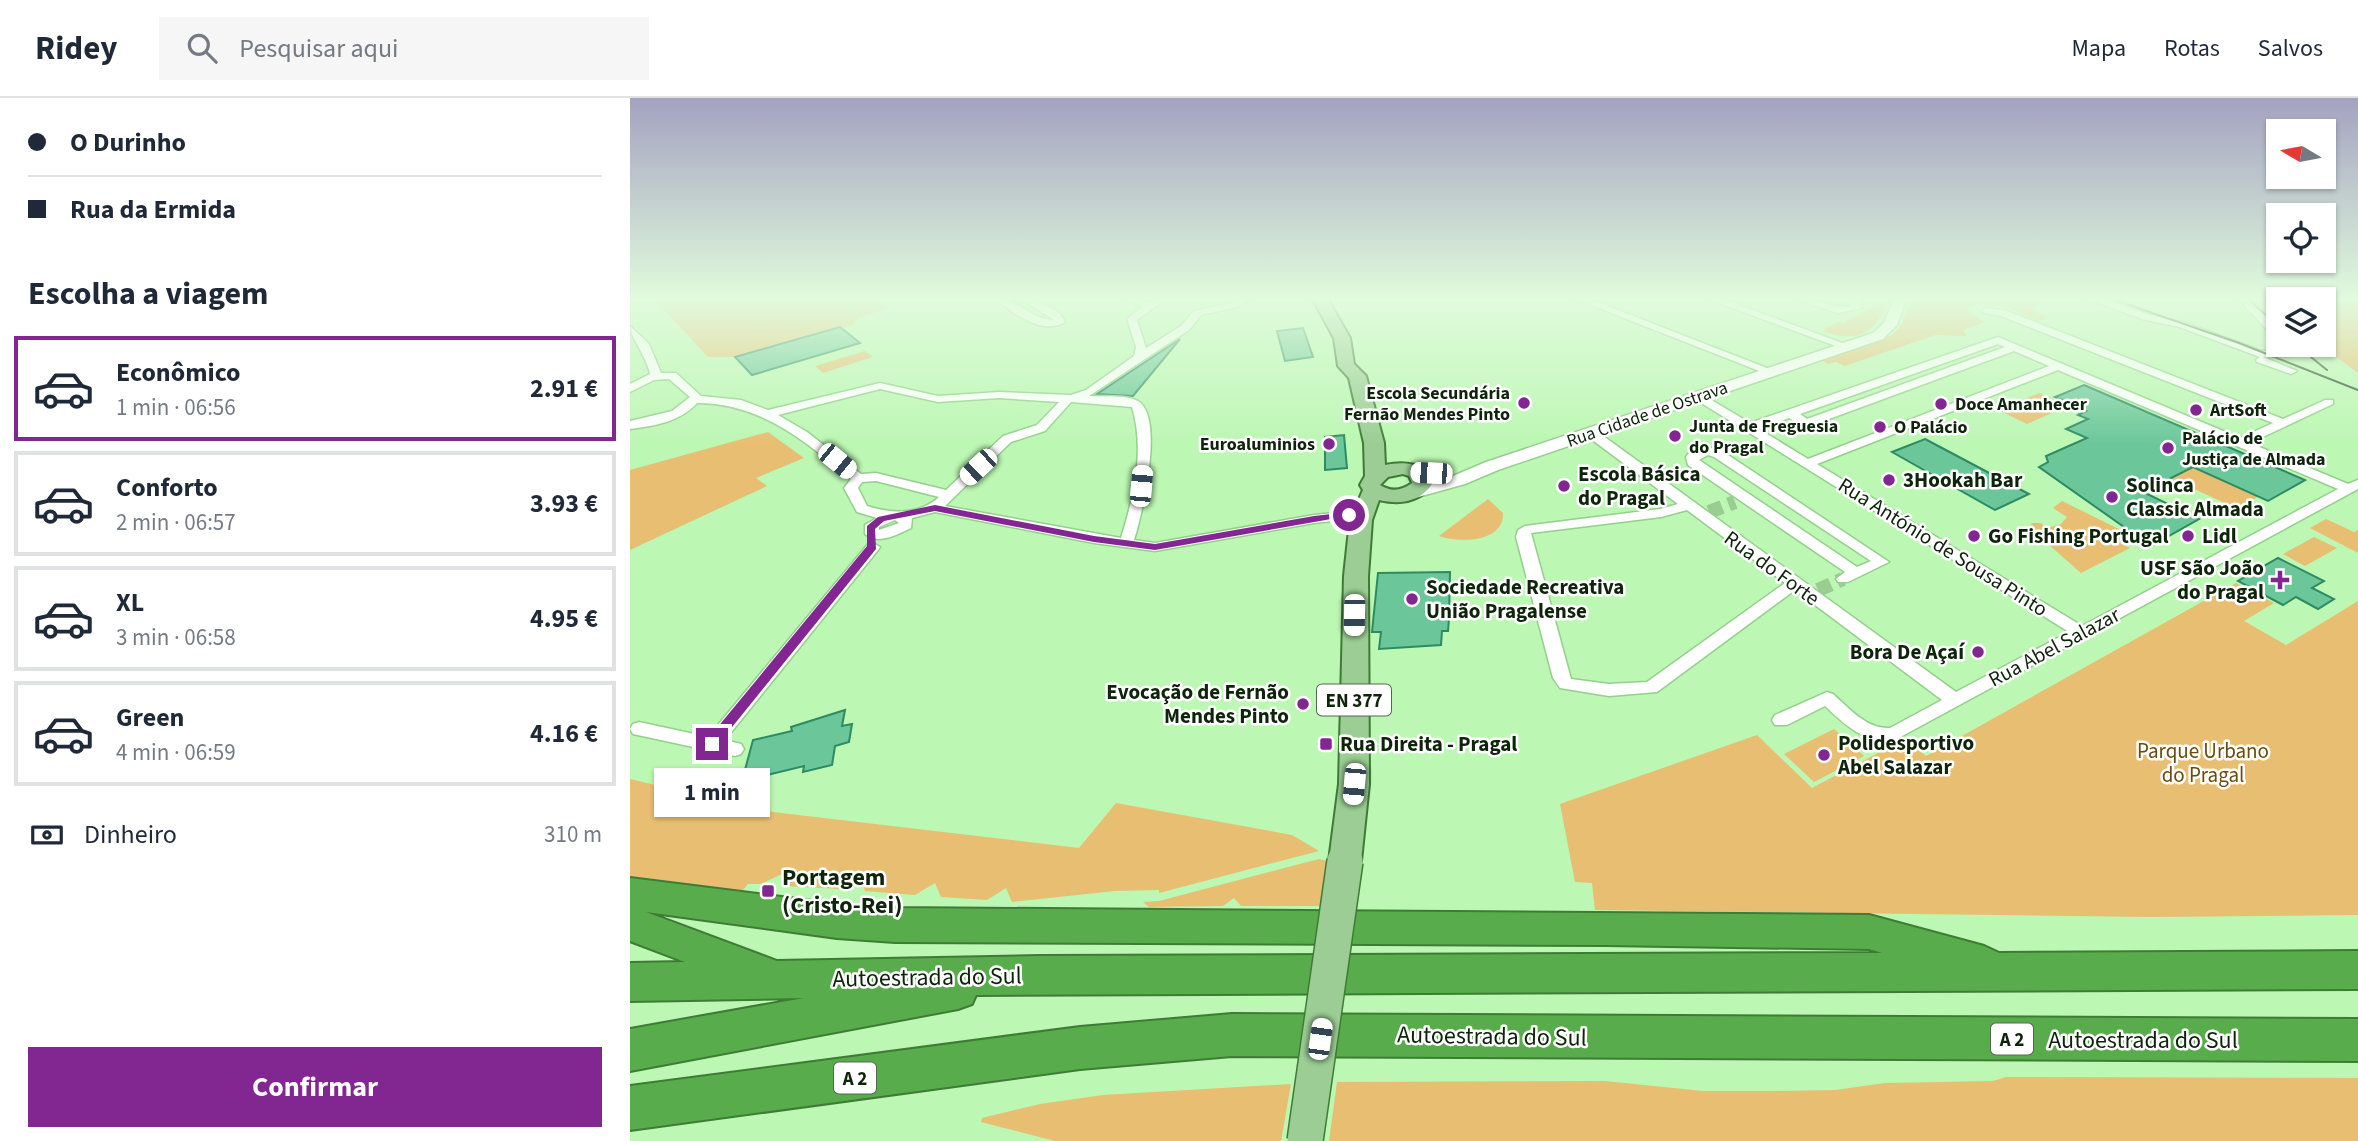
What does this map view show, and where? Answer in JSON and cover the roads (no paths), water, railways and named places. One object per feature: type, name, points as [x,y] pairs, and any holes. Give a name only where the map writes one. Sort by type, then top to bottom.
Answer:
[{"type":"highway","points":[[630,894],[837,921],[895,925],[1870,932],[2017,973]]},
{"type":"highway","points":[[630,924],[778,979]]},
{"type":"highway","name":"Autoestrada do Sul","points":[[630,982],[1040,975],[2358,970]]},
{"type":"highway","points":[[630,1050],[1040,975]]},
{"type":"highway","name":"Autoestrada do Sul","points":[[630,1108],[1080,1048],[1232,1035],[2358,1040]]},
{"type":"main road","name":"EN 377","points":[[1305,1141],[1354,784],[1354,636],[1359,544],[1363,514],[1374,483],[1374,443],[1357,376],[1346,366],[1343,347]]},
{"type":"main road","points":[[1374,443],[1412,471],[1422,484],[1405,495],[1379,494],[1374,483],[1388,469],[1412,471]]},
{"type":"main road","name":"EN 377","points":[[1359,544],[1380,511],[1405,495]]},
{"type":"street","points":[[647,347],[653,357],[656,375]]},
{"type":"street","points":[[1139,357],[1141,347]]},
{"type":"street","points":[[935,508],[1007,439],[1048,423],[1067,400],[1090,392],[1156,347]]},
{"type":"street","points":[[1705,347],[1771,372]]},
{"type":"street","name":"Rua Cidade de Ostrava","points":[[1405,495],[1459,480],[1492,466],[1848,347]]},
{"type":"street","points":[[1749,428],[1979,347]]},
{"type":"street","points":[[1791,414],[1806,423],[2015,347],[2240,443],[2353,487]]},
{"type":"street","points":[[2088,347],[2283,424]]},
{"type":"street","points":[[2224,347],[2291,371]]},
{"type":"street","points":[[2240,347],[2260,354],[2266,353]]},
{"type":"street","points":[[1808,463],[2058,366]]},
{"type":"street","points":[[630,389],[656,375],[677,377],[694,392],[694,400]]},
{"type":"street","points":[[766,414],[880,386],[938,399],[999,395],[1132,402],[1139,409],[1143,433],[1142,477],[1135,516],[1126,544]]},
{"type":"street","name":"Rua António de Sousa Pinto","points":[[1699,397],[2080,632]]},
{"type":"street","points":[[630,425],[670,416],[694,400],[731,400],[766,414],[815,443],[858,478],[876,477],[949,495]]},
{"type":"street","points":[[2240,443],[2329,402]]},
{"type":"street","name":"Rua do Forte","points":[[1591,433],[1688,505],[1705,514],[1794,584],[1814,593],[1955,700]]},
{"type":"street","points":[[1707,451],[1718,454],[1882,562],[1849,576],[1740,500],[1693,462],[1692,457],[1707,451]]},
{"type":"street","name":"Rua Cidade de Ostrava","points":[[1412,471],[1446,473],[1492,466]]},
{"type":"street","points":[[712,744],[872,540],[906,525],[907,520],[862,509],[851,488],[858,478]]},
{"type":"street","name":"Rua Abel Salazar","points":[[1781,720],[1827,698],[1867,731],[1883,735],[1898,732],[2353,487]]},
{"type":"street","points":[[1688,505],[1661,513],[1525,530],[1523,537],[1562,678],[1566,684],[1576,688],[1609,690],[1651,688],[1794,584]]},
{"type":"street","points":[[872,540],[872,524],[935,508],[1126,544],[1155,547],[1314,519],[1363,514]]},
{"type":"street","points":[[639,729],[735,749]]},
{"type":"tunnel","points":[[1709,512],[1735,502]]},
{"type":"tunnel","points":[[1818,590],[1843,579]]},
{"type":"tram line","points":[[2248,347],[2358,390]]},
{"type":"tram line","points":[[2311,357],[2327,370]]},
{"type":"place","name":"Escola Secundária Fernão Mendes Pinto","points":[[1524,403]]},
{"type":"place","name":"Doce Amanhecer","points":[[1941,404]]},
{"type":"place","name":"ArtSoft","points":[[2196,410]]},
{"type":"place","name":"O Palácio","points":[[1880,427]]},
{"type":"place","name":"Junta de Freguesia do Pragal","points":[[1675,436]]},
{"type":"place","name":"Euroaluminios","points":[[1329,444]]},
{"type":"place","name":"Palácio de Justiça de Almada","points":[[2168,448]]},
{"type":"place","name":"3Hookah Bar","points":[[1889,480]]},
{"type":"place","name":"Escola Básica do Pragal","points":[[1564,486]]},
{"type":"place","name":"Solinca Classic Almada","points":[[2112,497]]},
{"type":"place","name":"Go Fishing Portugal","points":[[1974,536]]},
{"type":"place","name":"Lidl","points":[[2188,536]]},
{"type":"place","name":"USF São João do Pragal","points":[[2280,580]]},
{"type":"place","name":"Sociedade Recreativa União Pragalense","points":[[1412,599]]},
{"type":"place","name":"Bora De Açaí","points":[[1978,652]]},
{"type":"place","name":"Evocação de Fernão Mendes Pinto","points":[[1303,704]]},
{"type":"place","name":"Rua Direita - Pragal","points":[[1326,744]]},
{"type":"place","name":"Polidesportivo Abel Salazar","points":[[1824,755]]},
{"type":"place","name":"Portagem (Cristo-Rei)","points":[[768,891]]},
{"type":"park label","name":"Parque Urbano do Pragal","points":[[2203,763]]}]
